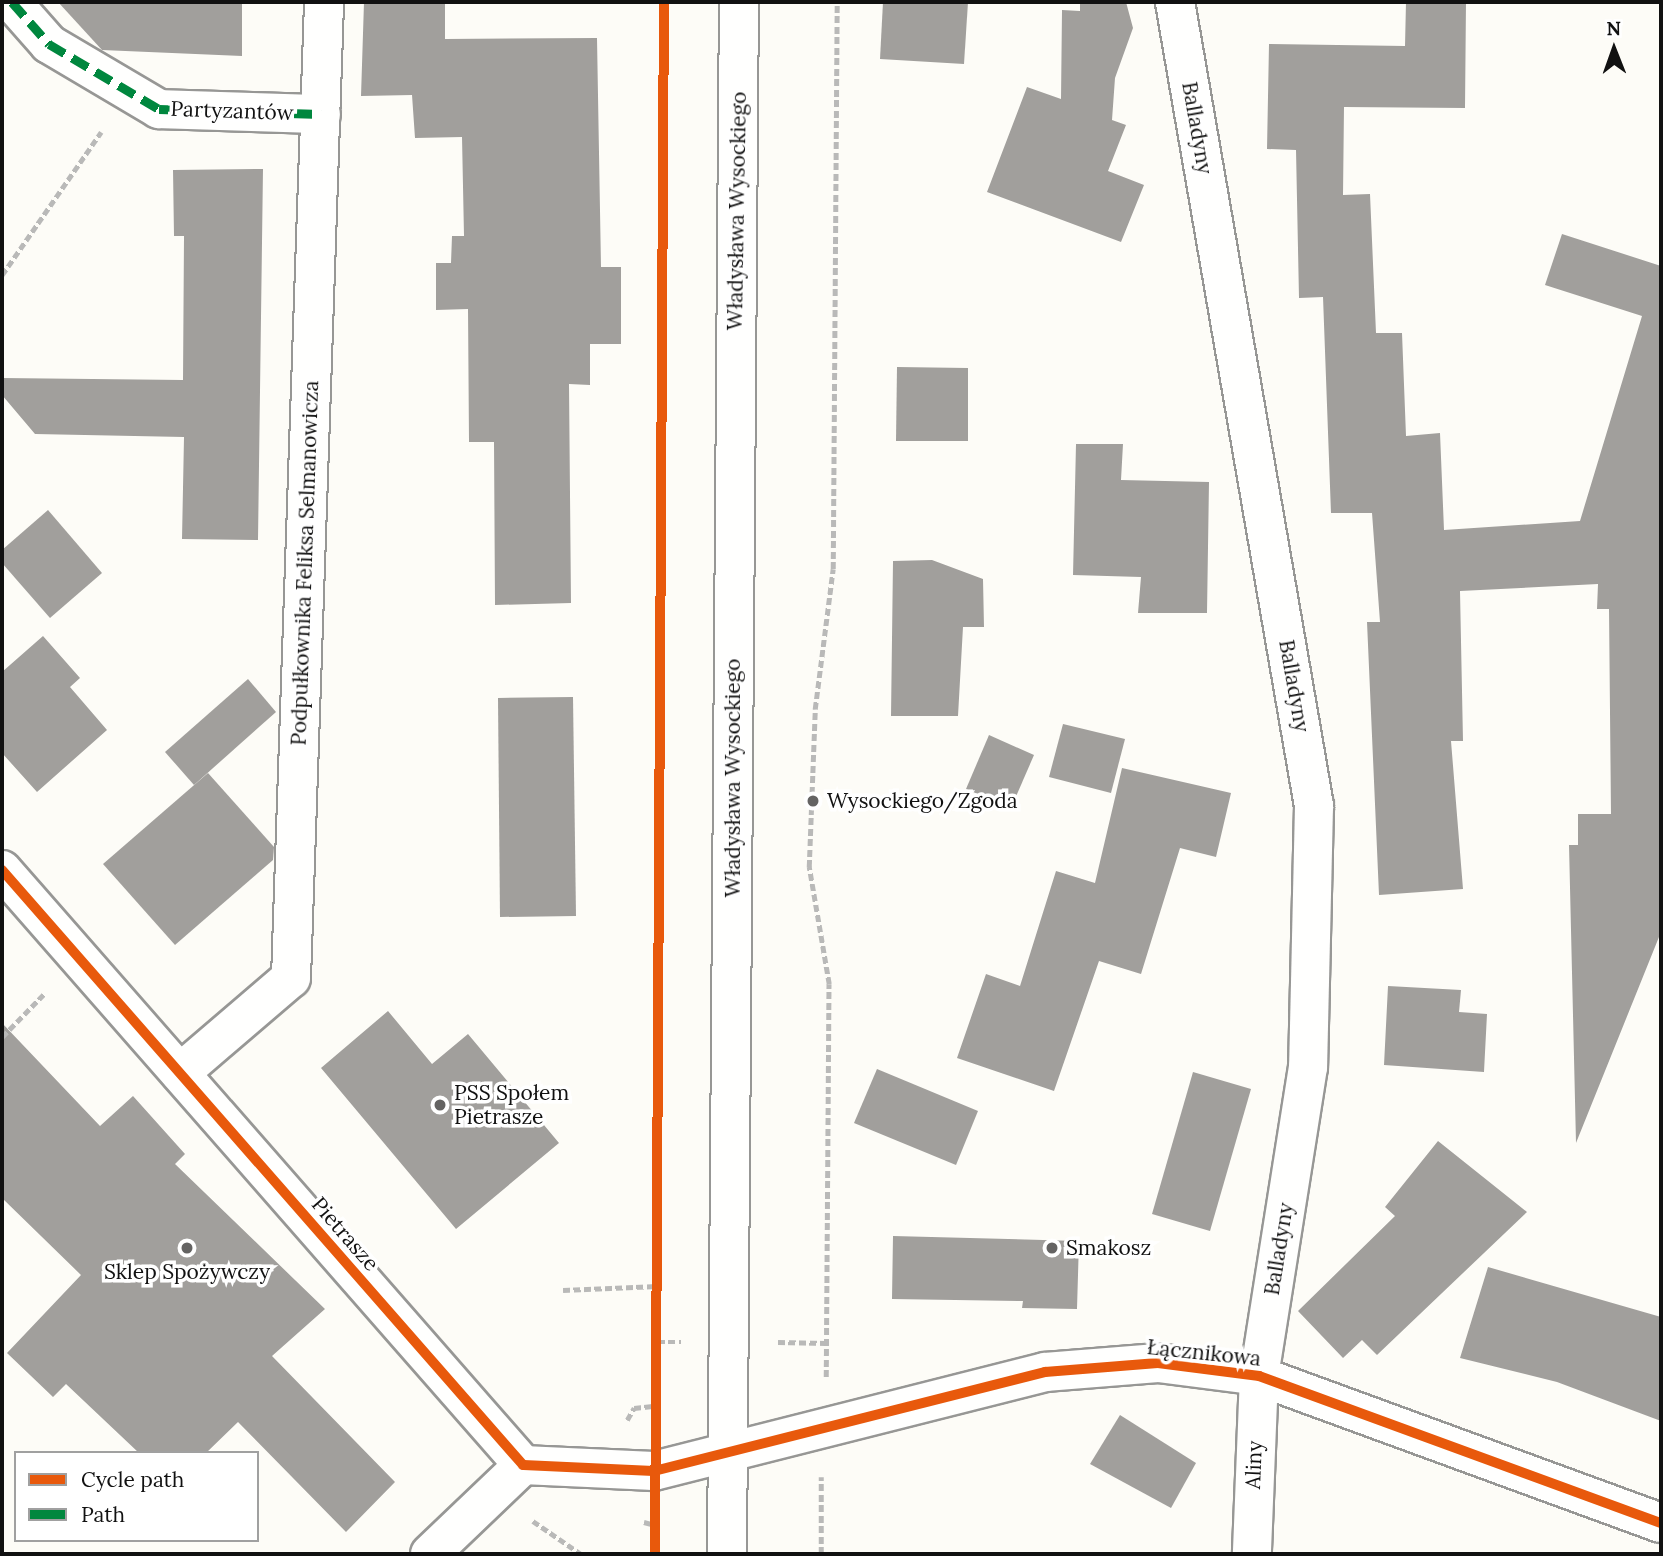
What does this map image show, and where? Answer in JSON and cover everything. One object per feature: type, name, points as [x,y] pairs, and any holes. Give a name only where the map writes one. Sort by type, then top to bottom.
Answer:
[{"type":"street","name":"Partyzantów","points":[[12,2],[50,44],[159,109],[321,114]]},
{"type":"street","name":"Podpułkownika Feliksa Selmanowicza","points":[[180,1073],[291,978],[324,2]]},
{"type":"street","name":"Władysława Wysockiego","points":[[727,1554],[739,2]]},
{"type":"street","name":"Balladyny","points":[[1175,2],[1314,806],[1308,1067],[1259,1376]]},
{"type":"street","name":"Pietrasze","points":[[2,870],[523,1465]]},
{"type":"street","name":"Łącznikowa","points":[[728,1453],[1045,1372],[1158,1363],[1259,1376],[1661,1523]]},
{"type":"street","name":"Aliny","points":[[1252,1554],[1259,1376]]},
{"type":"street","points":[[430,1554],[523,1465],[654,1471],[728,1453]]},
{"type":"path","points":[[821,1554],[821,1473],[836,1425],[826,1386],[829,984],[808,867],[815,709],[832,569],[837,2]]},
{"type":"path","points":[[2,275],[128,91]]},
{"type":"path","points":[[2,1037],[79,958]]},
{"type":"path","points":[[563,1290],[658,1286]]},
{"type":"path","points":[[520,1525],[534,1521],[582,1554]]},
{"type":"building","points":[[58,2],[242,2],[242,56],[102,50]]},
{"type":"building","points":[[364,2],[445,2],[445,39],[597,38],[601,267],[621,267],[621,344],[590,344],[590,385],[569,384],[571,603],[495,605],[494,442],[469,442],[468,309],[436,310],[436,263],[451,263],[452,236],[464,236],[462,137],[415,138],[412,95],[361,96]]},
{"type":"building","points":[[883,2],[968,2],[964,64],[880,59]]},
{"type":"building","points":[[1080,2],[1126,2],[1133,28],[1115,78],[1112,120],[1126,125],[1108,171],[1144,185],[1121,242],[987,192],[1027,87],[1061,99],[1062,10],[1080,11]]},
{"type":"building","points":[[1406,2],[1466,2],[1465,108],[1344,107],[1343,195],[1370,194],[1376,333],[1402,333],[1406,436],[1440,433],[1444,530],[1580,521],[1642,316],[1545,285],[1562,234],[1661,266],[1661,932],[1576,1143],[1569,845],[1578,845],[1578,814],[1611,814],[1609,609],[1597,609],[1598,584],[1460,591],[1463,741],[1451,741],[1463,889],[1379,895],[1367,622],[1380,622],[1372,513],[1331,513],[1323,297],[1299,298],[1296,150],[1267,149],[1269,44],[1405,46]]},
{"type":"building","points":[[263,169],[258,540],[182,539],[184,437],[35,434],[2,395],[2,378],[183,380],[184,236],[174,236],[173,170]]},
{"type":"building","points":[[897,367],[968,368],[968,441],[896,441]]},
{"type":"building","points":[[1076,444],[1123,444],[1121,480],[1209,482],[1207,613],[1138,613],[1141,577],[1073,575]]},
{"type":"building","points":[[48,510],[102,573],[50,618],[2,563],[2,550]]},
{"type":"building","points":[[932,560],[983,579],[984,627],[963,627],[958,716],[891,716],[893,561]]},
{"type":"building","points":[[43,636],[80,678],[70,687],[107,730],[37,792],[2,753],[2,672]]},
{"type":"building","points":[[248,679],[276,712],[194,785],[165,752]]},
{"type":"building","points":[[573,697],[576,916],[500,917],[498,698]]},
{"type":"building","points":[[1063,724],[1125,739],[1111,793],[1049,777]]},
{"type":"building","points":[[989,735],[1034,755],[1011,808],[966,789]]},
{"type":"building","points":[[1122,768],[1231,793],[1216,857],[1180,848],[1141,974],[1099,961],[1054,1091],[957,1058],[986,974],[1020,986],[1056,871],[1095,883]]},
{"type":"building","points":[[208,773],[274,847],[273,860],[175,945],[103,864]]},
{"type":"building","points":[[1388,986],[1461,990],[1459,1012],[1487,1014],[1484,1072],[1384,1065]]},
{"type":"building","name":"PSS Społem Pietrasze","points":[[388,1011],[432,1064],[468,1034],[559,1143],[456,1229],[321,1068]]},
{"type":"building","points":[[2,1023],[100,1126],[133,1096],[185,1154],[175,1164],[325,1309],[272,1356],[395,1482],[346,1532],[238,1422],[208,1451],[137,1451],[66,1384],[53,1397],[7,1353],[81,1275],[2,1198]]},
{"type":"building","points":[[877,1069],[978,1111],[956,1165],[854,1123]]},
{"type":"building","points":[[1193,1072],[1251,1089],[1210,1231],[1152,1214]]},
{"type":"building","points":[[1438,1141],[1527,1212],[1377,1355],[1362,1340],[1343,1358],[1298,1311],[1395,1216],[1385,1207]]},
{"type":"building","points":[[893,1236],[1079,1241],[1077,1309],[1022,1308],[1023,1301],[892,1299]]},
{"type":"building","points":[[1488,1267],[1661,1317],[1661,1421],[1557,1382],[1460,1358]]},
{"type":"building","points":[[1120,1415],[1196,1463],[1171,1508],[1090,1464]]},
{"type":"marked path","points":[[12,2],[49,44],[159,109],[321,114]]},
{"type":"cycle path","points":[[655,1554],[664,2]]},
{"type":"cycle path","points":[[2,870],[523,1465],[654,1471],[1045,1372],[1158,1363],[1259,1376],[1661,1523]]},
{"type":"place","name":"Wysockiego/Zgoda","points":[[813,801]]},
{"type":"place","name":"PSS Społem Pietrasze","points":[[440,1105]]},
{"type":"place","name":"Sklep Spożywczy","points":[[187,1248]]},
{"type":"place","name":"Smakosz","points":[[1052,1248]]}]
